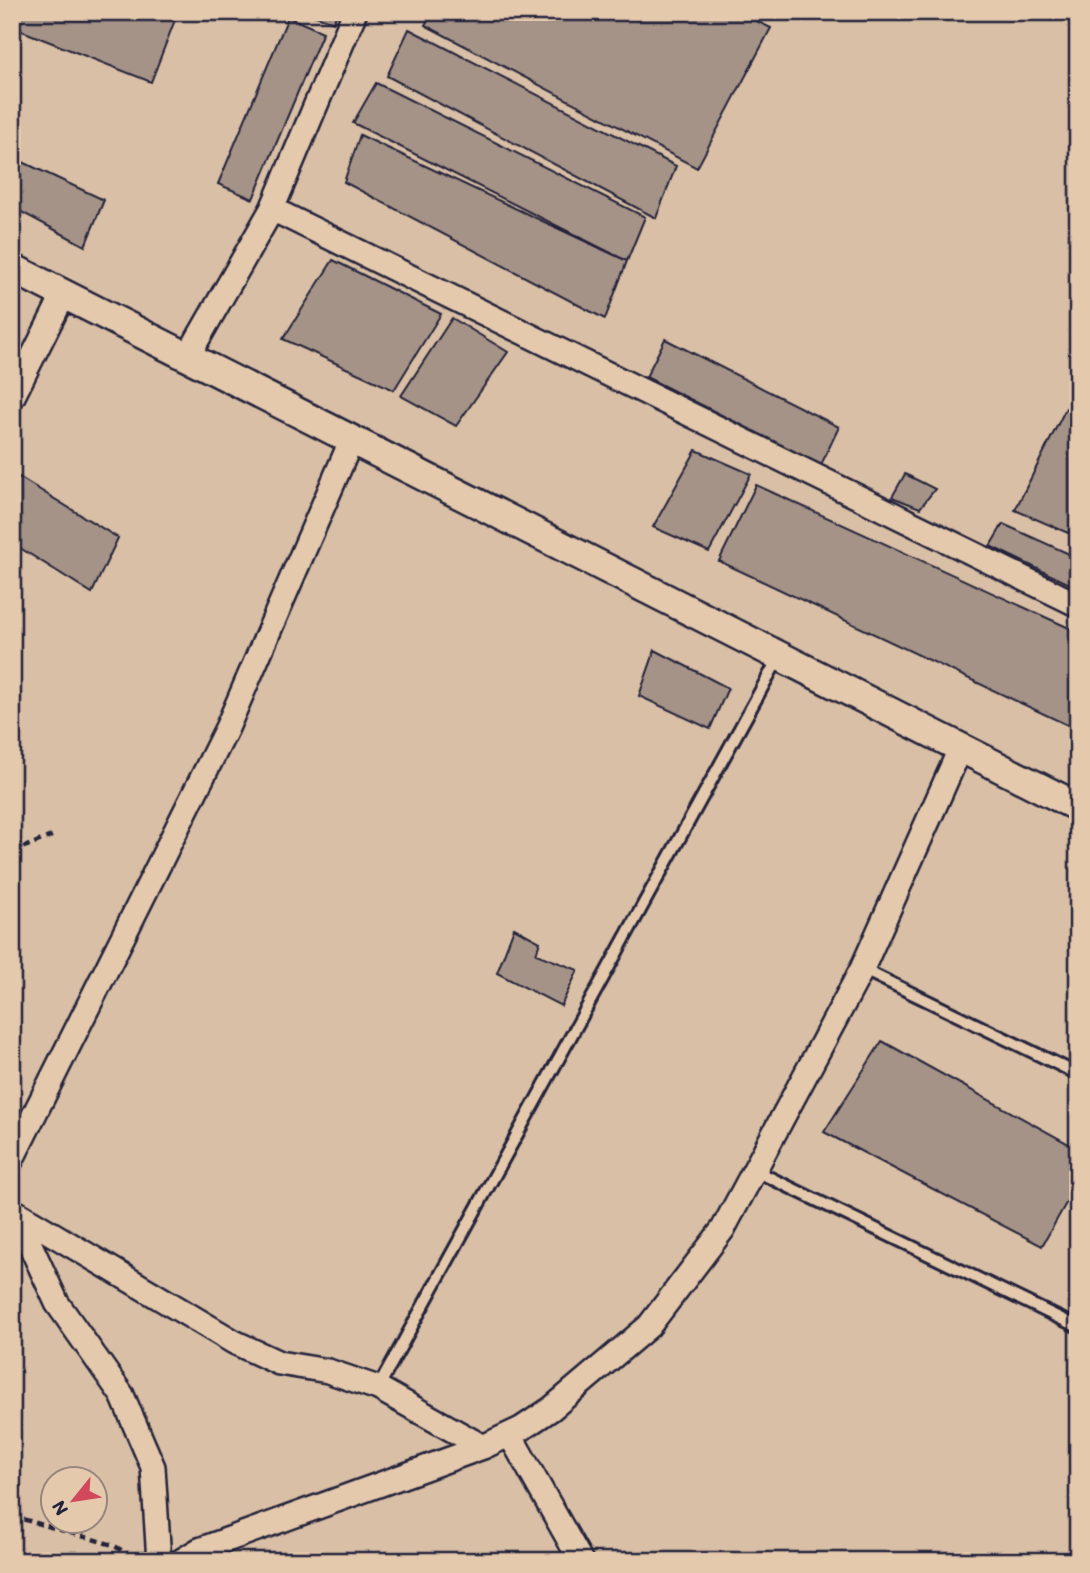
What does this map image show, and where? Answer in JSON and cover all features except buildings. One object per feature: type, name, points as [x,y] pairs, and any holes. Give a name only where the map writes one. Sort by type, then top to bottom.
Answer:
[{"type":"street","points":[[188,356],[272,209],[355,12]]},
{"type":"street","points":[[272,209],[1078,605]]},
{"type":"street","points":[[12,268],[961,747],[1074,798]]},
{"type":"street","points":[[12,398],[64,294]]},
{"type":"street","points":[[12,1159],[227,728],[352,439]]},
{"type":"street","points":[[582,1561],[510,1435],[551,1409],[649,1326],[723,1229],[862,969],[961,747]]},
{"type":"street","points":[[12,1209],[234,1342],[279,1363],[328,1371],[378,1388],[484,1447]]},
{"type":"street","points":[[12,1221],[28,1240],[57,1303],[122,1395],[153,1467],[159,1561]]},
{"type":"street","points":[[181,1561],[200,1550],[484,1447],[521,1429]]},
{"type":"lane","points":[[378,1388],[780,655]]},
{"type":"lane","points":[[862,969],[1078,1073]]},
{"type":"lane","points":[[756,1171],[1078,1327]]},
{"type":"path","points":[[12,852],[54,835]]},
{"type":"path","points":[[12,1516],[113,1545],[138,1561]]}]
